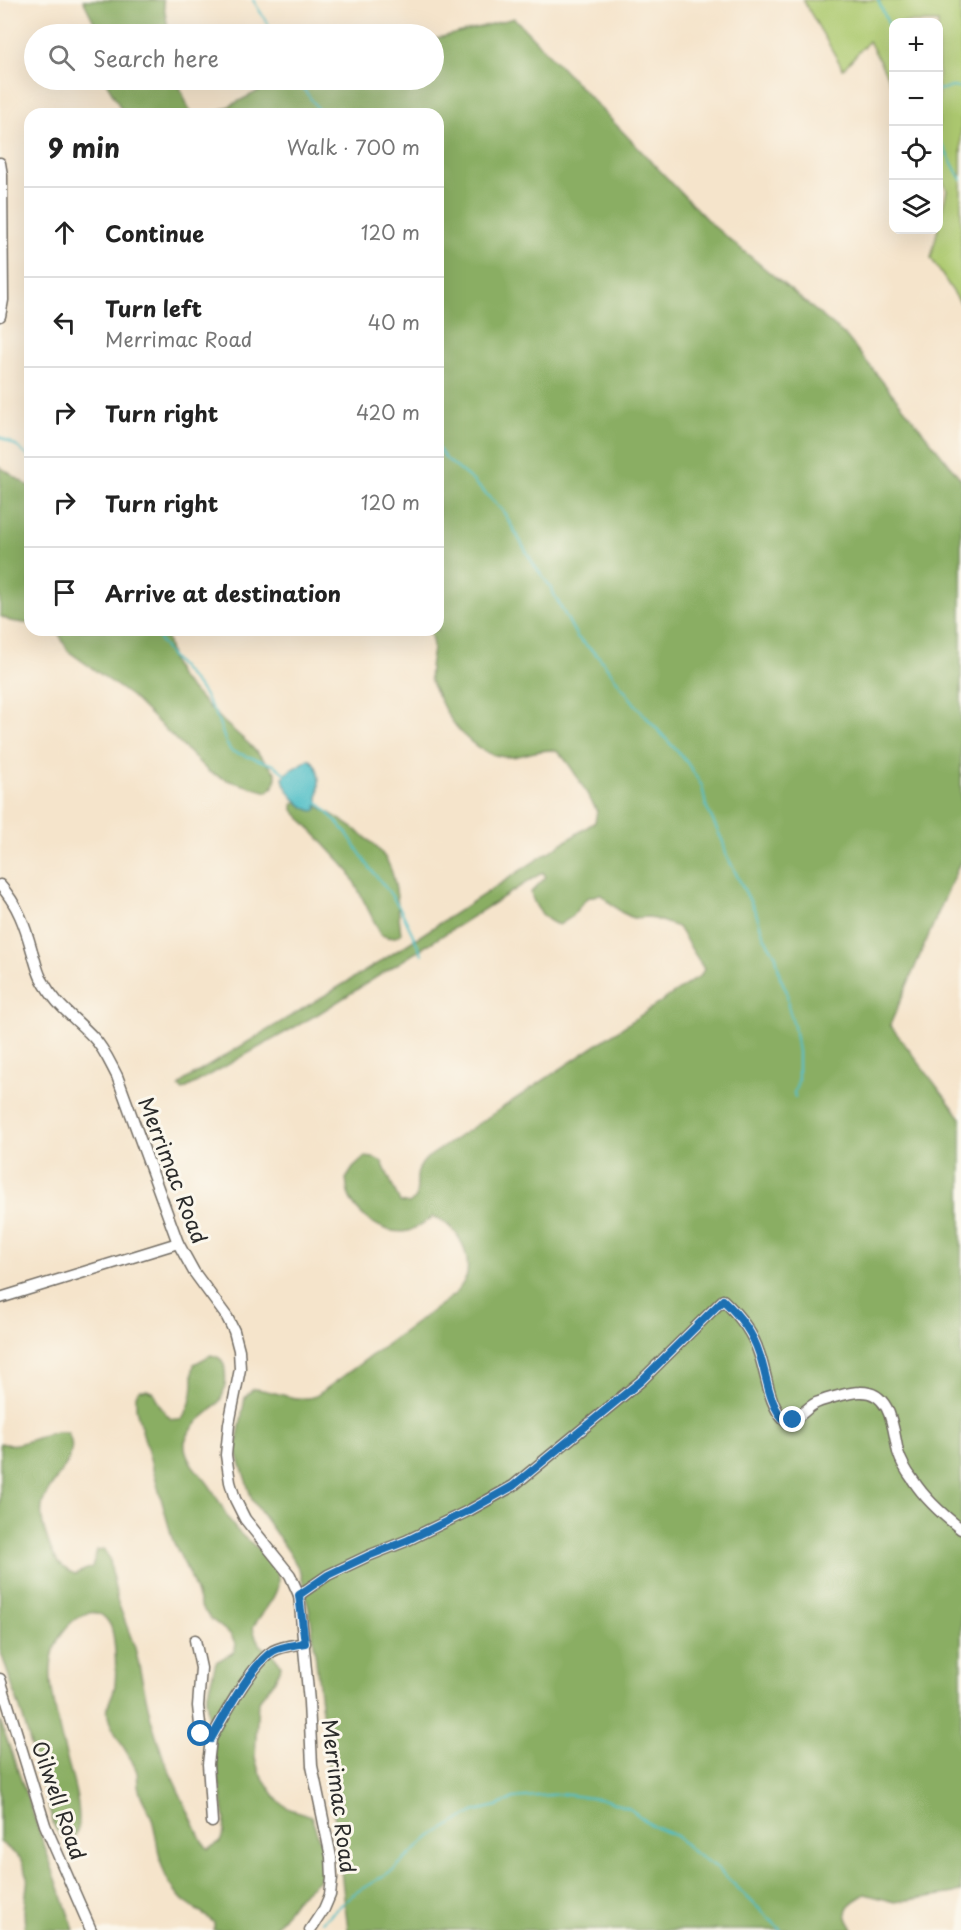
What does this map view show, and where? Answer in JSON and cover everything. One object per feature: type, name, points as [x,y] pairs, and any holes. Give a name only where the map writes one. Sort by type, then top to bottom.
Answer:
[{"type":"street","points":[[0,164],[3,300],[0,316]]},
{"type":"street","name":"Merrimac Road","points":[[0,885],[12,897],[24,921],[39,975],[52,996],[104,1051],[117,1076],[178,1243],[194,1272],[227,1317],[234,1331],[239,1350],[240,1370],[229,1424],[226,1455],[230,1482],[245,1519],[290,1575],[299,1595],[305,1643],[312,1766],[331,1857],[332,1878],[330,1895],[310,1930]]},
{"type":"street","points":[[0,1298],[178,1243]]},
{"type":"street","points":[[299,1595],[328,1575],[406,1541],[513,1486],[641,1381],[723,1300],[747,1326],[759,1350],[775,1410],[785,1421],[799,1417],[815,1404],[855,1392],[864,1391],[874,1395],[888,1410],[894,1423],[898,1454],[915,1484],[929,1501],[961,1529]]},
{"type":"street","points":[[195,1640],[201,1668],[198,1706],[201,1734],[211,1739]]},
{"type":"street","points":[[212,1821],[208,1764],[211,1739],[237,1695],[264,1658],[275,1650],[305,1643]]},
{"type":"street","name":"Oilwell Road","points":[[0,1679],[45,1825],[91,1930]]},
{"type":"green space","points":[[83,0],[163,0],[167,24],[95,24]]},
{"type":"green space","points":[[803,0],[961,0],[961,304],[931,258],[937,234],[943,234],[943,207],[947,190],[943,182],[943,18],[889,18],[889,79],[869,41],[843,69]]},
{"type":"green space","points":[[514,18],[711,224],[846,336],[961,479],[961,860],[890,1025],[961,1118],[961,1892],[895,1902],[865,1894],[847,1909],[849,1923],[854,1930],[348,1930],[311,1619],[301,1573],[252,1500],[236,1449],[245,1397],[253,1389],[300,1398],[316,1396],[455,1294],[464,1282],[466,1256],[464,1247],[455,1232],[441,1220],[433,1217],[411,1230],[399,1232],[372,1222],[357,1209],[348,1193],[346,1179],[353,1168],[365,1157],[382,1162],[400,1202],[409,1204],[416,1198],[419,1168],[427,1158],[701,975],[704,969],[678,927],[649,917],[633,918],[621,912],[600,894],[587,898],[570,918],[559,925],[549,920],[537,908],[531,892],[546,877],[543,872],[318,1014],[183,1090],[179,1087],[185,1080],[380,962],[595,822],[597,811],[561,755],[556,751],[546,750],[511,757],[498,756],[476,746],[466,738],[450,718],[430,679],[433,648],[431,636],[444,636],[444,108],[226,108],[261,90],[444,90],[444,36]]},
{"type":"green space","points":[[111,90],[181,90],[189,108],[121,108]]},
{"type":"green space","points":[[0,467],[24,483],[24,623],[10,621],[0,616]]},
{"type":"green space","points":[[60,636],[166,636],[172,661],[180,678],[276,773],[272,788],[268,792],[209,772],[131,696],[68,651]]},
{"type":"green space","points":[[307,800],[353,828],[383,855],[394,881],[401,934],[396,937],[381,935],[348,870],[293,810],[293,803]]},
{"type":"green space","points":[[211,1355],[220,1358],[224,1364],[223,1395],[218,1404],[197,1422],[185,1440],[188,1457],[209,1485],[235,1528],[269,1558],[277,1573],[278,1583],[275,1594],[253,1627],[258,1642],[278,1660],[281,1666],[275,1680],[258,1701],[255,1757],[259,1772],[278,1801],[290,1809],[311,1816],[323,1851],[324,1870],[318,1881],[295,1900],[272,1930],[214,1930],[214,1923],[183,1900],[168,1880],[161,1863],[152,1819],[138,1788],[137,1772],[108,1716],[108,1706],[115,1684],[115,1655],[111,1628],[104,1616],[98,1613],[85,1614],[72,1622],[58,1639],[51,1668],[55,1710],[78,1804],[78,1827],[75,1836],[61,1837],[54,1826],[23,1718],[0,1650],[0,1443],[17,1444],[50,1433],[67,1432],[71,1442],[68,1461],[50,1489],[42,1507],[43,1526],[51,1549],[62,1566],[75,1574],[92,1567],[97,1550],[104,1549],[110,1561],[117,1600],[135,1648],[151,1719],[164,1760],[202,1841],[208,1849],[220,1842],[225,1819],[206,1700],[216,1662],[234,1652],[236,1645],[231,1635],[211,1619],[201,1607],[192,1580],[173,1541],[136,1409],[136,1395],[139,1390],[147,1390],[154,1393],[161,1407],[171,1419],[181,1420],[191,1398],[194,1364]]},
{"type":"green space","points":[[0,1722],[74,1930],[25,1930],[24,1910],[28,1877],[20,1858],[0,1842]]},
{"type":"water","points":[[309,759],[317,768],[318,775],[317,809],[314,811],[294,799],[283,778],[289,771]]},
{"type":"waterway","points":[[253,0],[268,24]]},
{"type":"waterway","points":[[878,0],[889,25]]},
{"type":"waterway","points":[[943,89],[961,88]]},
{"type":"waterway","points":[[304,90],[318,108]]},
{"type":"waterway","points":[[943,146],[961,180]]},
{"type":"waterway","points":[[0,437],[24,453]]},
{"type":"waterway","points":[[444,457],[503,511],[534,565],[549,585],[577,637],[599,657],[638,708],[686,761],[702,786],[706,806],[723,842],[726,854],[756,913],[764,937],[776,956],[780,977],[787,992],[798,1052],[798,1081],[795,1097]]},
{"type":"waterway","points":[[157,636],[169,654],[202,691],[217,717],[231,751],[274,765],[288,776]]},
{"type":"waterway","points":[[317,801],[346,832],[389,892],[401,910],[422,954]]},
{"type":"waterway","points":[[322,1922],[355,1893],[393,1870],[431,1836],[476,1811],[497,1806],[514,1798],[561,1794],[606,1800],[630,1809],[654,1827],[676,1836],[694,1853],[716,1867],[781,1930]]},
{"type":"route","points":[[201,1734],[211,1739],[237,1695],[264,1658],[275,1650],[305,1643],[299,1595],[328,1575],[406,1541],[513,1486],[641,1381],[723,1300],[747,1326],[759,1350],[775,1410],[785,1421],[793,1420]]}]
